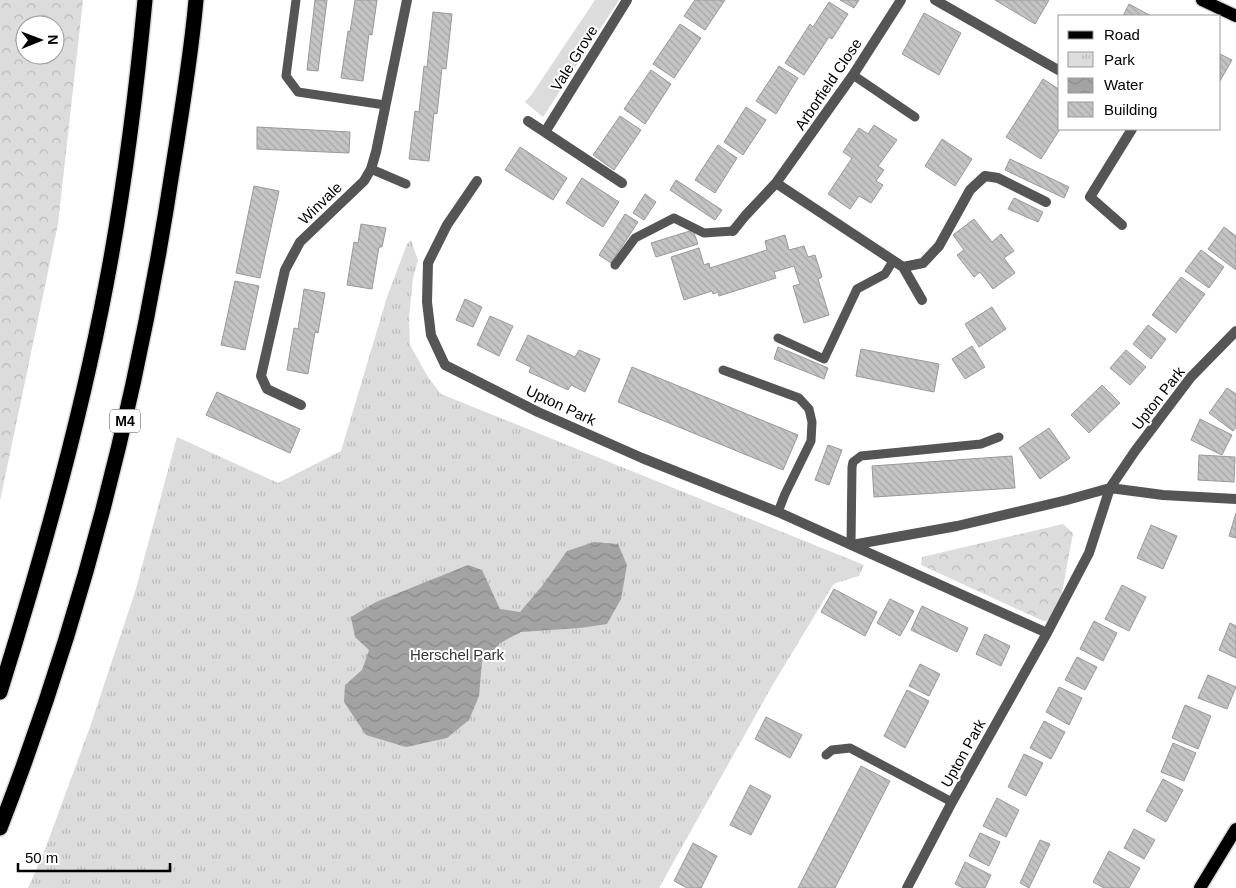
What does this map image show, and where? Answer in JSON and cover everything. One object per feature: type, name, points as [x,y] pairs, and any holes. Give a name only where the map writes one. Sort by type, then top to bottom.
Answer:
[{"type":"highway","points":[[0,692],[28,601],[61,482],[88,372],[106,284],[125,163],[138,70],[145,0]]},
{"type":"highway","name":"M4","points":[[0,828],[46,702],[100,520],[124,426],[146,324],[166,210],[192,42],[196,0]]},
{"type":"main road","points":[[1202,0],[1236,16]]},
{"type":"main road","points":[[1200,888],[1236,829]]},
{"type":"street","name":"Winvale","points":[[301,405],[267,389],[262,376],[285,270],[300,242],[364,181],[371,169],[407,0]]},
{"type":"street","name":"Vale Grove","points":[[545,132],[627,0]]},
{"type":"street","name":"Arborfield Close","points":[[733,231],[776,184],[853,75],[902,0]]},
{"type":"street","points":[[935,0],[1058,70]]},
{"type":"street","points":[[528,121],[622,183]]},
{"type":"street","points":[[1122,225],[1090,197],[1131,130]]},
{"type":"street","points":[[903,267],[923,264],[939,246],[970,190],[985,176],[998,178],[1046,202]]},
{"type":"street","name":"Upton Park","points":[[477,181],[447,225],[428,264],[427,302],[431,335],[446,365],[546,416],[642,458],[778,512],[1047,633]]},
{"type":"street","points":[[776,184],[903,267],[922,300]]},
{"type":"street","name":"Upton Park","points":[[907,888],[952,802],[1047,633],[1089,553],[1110,488],[1135,451],[1192,377],[1236,331]]},
{"type":"street","points":[[851,545],[957,526],[1110,488],[1163,495],[1236,498]]},
{"type":"lane","points":[[296,0],[286,76],[298,92],[385,105]]},
{"type":"lane","points":[[853,75],[915,118]]},
{"type":"lane","points":[[371,169],[406,184]]},
{"type":"lane","points":[[615,265],[635,238],[674,218],[704,233],[733,231]]},
{"type":"lane","points":[[778,338],[824,359],[857,289],[885,274],[893,261]]},
{"type":"lane","points":[[723,370],[799,398],[809,409],[812,422],[811,441],[778,512]]},
{"type":"lane","points":[[851,545],[852,467],[853,462],[861,456],[981,444],[999,437]]},
{"type":"lane","points":[[826,755],[832,750],[850,748],[952,802]]},
{"type":"green space","points":[[0,0],[83,0],[58,224],[0,501]]},
{"type":"green space","points":[[595,0],[619,0],[543,117],[525,102]]},
{"type":"green space","name":"Herschel Park","points":[[411,240],[418,260],[413,278],[409,318],[410,345],[428,377],[441,394],[864,565],[859,576],[833,585],[772,686],[659,888],[28,888],[44,852],[90,727],[135,592],[177,437],[278,483],[341,451],[387,297],[407,244]]},
{"type":"green space","points":[[1063,524],[1073,533],[1057,620],[1043,621],[921,565],[922,557]]},
{"type":"water","points":[[594,542],[618,544],[627,565],[621,599],[607,624],[521,632],[500,643],[482,662],[479,696],[469,720],[447,738],[406,747],[366,735],[344,702],[345,685],[362,670],[369,650],[355,637],[351,617],[376,602],[468,565],[482,570],[500,609],[520,612],[542,586],[567,551]]},
{"type":"building","points":[[315,0],[327,0],[318,71],[307,70]]},
{"type":"building","points":[[355,0],[377,0],[372,35],[369,34],[363,81],[341,78]]},
{"type":"building","points":[[695,0],[725,0],[705,30],[684,16]]},
{"type":"building","points":[[840,0],[859,0],[854,8]]},
{"type":"building","points":[[995,0],[1049,0],[1035,24]]},
{"type":"building","points":[[829,2],[848,14],[832,39],[829,37],[804,75],[785,63],[810,24],[813,27]]},
{"type":"building","points":[[1129,4],[1149,15],[1124,15]]},
{"type":"building","points":[[433,12],[452,14],[446,69],[442,68],[437,114],[434,113],[429,161],[409,159],[415,111],[419,112],[424,66],[427,67]]},
{"type":"building","points":[[924,13],[961,33],[939,75],[902,54]]},
{"type":"building","points":[[680,24],[701,38],[674,78],[653,64]]},
{"type":"building","points":[[1221,54],[1232,60],[1221,79]]},
{"type":"building","points":[[779,66],[798,78],[776,114],[756,101]]},
{"type":"building","points":[[651,70],[671,84],[645,124],[624,109]]},
{"type":"building","points":[[1043,79],[1058,89],[1059,130],[1041,159],[1006,137]]},
{"type":"building","points":[[746,107],[766,120],[743,155],[724,142]]},
{"type":"building","points":[[620,116],[641,130],[614,170],[593,155]]},
{"type":"building","points":[[874,125],[897,140],[878,166],[884,170],[876,181],[883,185],[871,203],[859,196],[850,209],[828,194],[852,158],[843,152],[859,128],[868,134]]},
{"type":"building","points":[[257,127],[350,132],[349,153],[257,149]]},
{"type":"building","points":[[942,139],[972,159],[955,186],[925,166]]},
{"type":"building","points":[[718,145],[737,158],[715,193],[695,180]]},
{"type":"building","points":[[520,147],[567,178],[553,200],[505,170]]},
{"type":"building","points":[[1010,159],[1069,187],[1064,198],[1005,170]]},
{"type":"building","points":[[582,178],[619,202],[603,227],[566,203]]},
{"type":"building","points":[[676,180],[722,210],[715,220],[670,190]]},
{"type":"building","points":[[254,186],[279,191],[260,278],[236,273]]},
{"type":"building","points":[[645,194],[656,202],[644,220],[633,213]]},
{"type":"building","points":[[1014,198],[1043,212],[1038,222],[1008,209]]},
{"type":"building","points":[[625,214],[638,222],[611,263],[599,255]]},
{"type":"building","points":[[974,219],[992,242],[1001,234],[1014,251],[1004,258],[1015,273],[993,289],[980,272],[974,277],[957,255],[964,250],[953,235]]},
{"type":"building","points":[[361,224],[386,228],[382,247],[379,247],[372,289],[347,285],[354,242],[358,243]]},
{"type":"building","points":[[1224,227],[1236,236],[1236,270],[1208,249]]},
{"type":"building","points":[[693,230],[698,244],[656,257],[651,243]]},
{"type":"building","points":[[785,235],[789,250],[804,246],[808,257],[815,255],[822,277],[818,279],[829,315],[804,323],[793,286],[800,284],[794,266],[774,272],[776,278],[719,296],[718,292],[713,294],[712,291],[684,300],[671,257],[699,248],[704,265],[709,263],[710,268],[767,250],[765,241]]},
{"type":"building","points":[[1201,250],[1224,267],[1209,288],[1185,271]]},
{"type":"building","points":[[1181,277],[1205,294],[1176,333],[1152,315]]},
{"type":"building","points":[[235,281],[259,286],[245,350],[221,345]]},
{"type":"building","points":[[304,289],[325,293],[318,333],[315,332],[308,374],[287,370],[294,328],[298,329]]},
{"type":"building","points":[[465,299],[482,307],[473,327],[456,320]]},
{"type":"building","points":[[992,307],[1006,329],[979,347],[965,324]]},
{"type":"building","points":[[490,316],[513,326],[499,356],[477,345]]},
{"type":"building","points":[[1148,325],[1166,339],[1151,359],[1133,344]]},
{"type":"building","points":[[528,335],[575,357],[579,350],[600,359],[585,392],[571,385],[568,390],[529,372],[531,367],[516,360]]},
{"type":"building","points":[[972,346],[985,367],[965,379],[952,359]]},
{"type":"building","points":[[778,347],[828,368],[824,379],[774,359]]},
{"type":"building","points":[[861,349],[939,364],[934,392],[856,376]]},
{"type":"building","points":[[1126,350],[1146,367],[1130,385],[1110,368]]},
{"type":"building","points":[[632,367],[798,435],[783,470],[618,402]]},
{"type":"building","points":[[1102,385],[1120,403],[1089,433],[1071,415]]},
{"type":"building","points":[[1227,388],[1236,394],[1236,427],[1233,431],[1209,413]]},
{"type":"building","points":[[217,392],[300,429],[290,453],[206,415]]},
{"type":"building","points":[[1200,419],[1232,435],[1222,455],[1191,440]]},
{"type":"building","points":[[1049,428],[1070,458],[1040,479],[1019,448]]},
{"type":"building","points":[[828,445],[842,450],[829,485],[815,480]]},
{"type":"building","points":[[1199,455],[1235,457],[1234,482],[1198,480]]},
{"type":"building","points":[[1012,456],[1015,488],[874,497],[872,466]]},
{"type":"building","points":[[1236,513],[1236,538],[1229,536]]},
{"type":"building","points":[[1151,525],[1177,536],[1163,569],[1137,558]]},
{"type":"building","points":[[1122,585],[1146,597],[1129,631],[1105,619]]},
{"type":"building","points":[[834,589],[877,612],[865,636],[821,612]]},
{"type":"building","points":[[890,599],[914,611],[900,636],[877,623]]},
{"type":"building","points":[[922,606],[968,628],[957,652],[911,630]]},
{"type":"building","points":[[1094,621],[1117,633],[1103,661],[1080,649]]},
{"type":"building","points":[[1230,623],[1236,626],[1236,658],[1219,650]]},
{"type":"building","points":[[985,634],[1010,646],[1001,666],[976,654]]},
{"type":"building","points":[[1077,657],[1097,667],[1085,690],[1065,680]]},
{"type":"building","points":[[920,664],[940,674],[929,696],[909,686]]},
{"type":"building","points":[[1208,675],[1236,687],[1227,709],[1198,698]]},
{"type":"building","points":[[1059,687],[1082,698],[1069,725],[1046,712]]},
{"type":"building","points":[[907,690],[929,701],[905,748],[884,736]]},
{"type":"building","points":[[1185,705],[1211,716],[1198,749],[1172,738]]},
{"type":"building","points":[[766,717],[802,735],[790,758],[755,739]]},
{"type":"building","points":[[1044,721],[1065,732],[1051,759],[1030,748]]},
{"type":"building","points":[[1173,743],[1196,753],[1184,781],[1161,772]]},
{"type":"building","points":[[1024,754],[1043,763],[1026,796],[1008,787]]},
{"type":"building","points":[[861,766],[890,781],[835,888],[798,888]]},
{"type":"building","points":[[1163,779],[1183,790],[1166,822],[1146,811]]},
{"type":"building","points":[[750,785],[771,796],[751,835],[730,825]]},
{"type":"building","points":[[997,798],[1019,810],[1006,837],[983,826]]},
{"type":"building","points":[[1134,829],[1155,840],[1144,859],[1124,848]]},
{"type":"building","points":[[980,833],[1000,842],[989,866],[969,856]]},
{"type":"building","points":[[1040,840],[1050,844],[1029,888],[1020,883]]},
{"type":"building","points":[[693,843],[717,856],[701,888],[687,888],[674,881]]},
{"type":"building","points":[[1109,851],[1140,868],[1129,888],[1104,888],[1093,882]]},
{"type":"building","points":[[965,862],[991,875],[985,888],[963,888],[955,884]]}]
